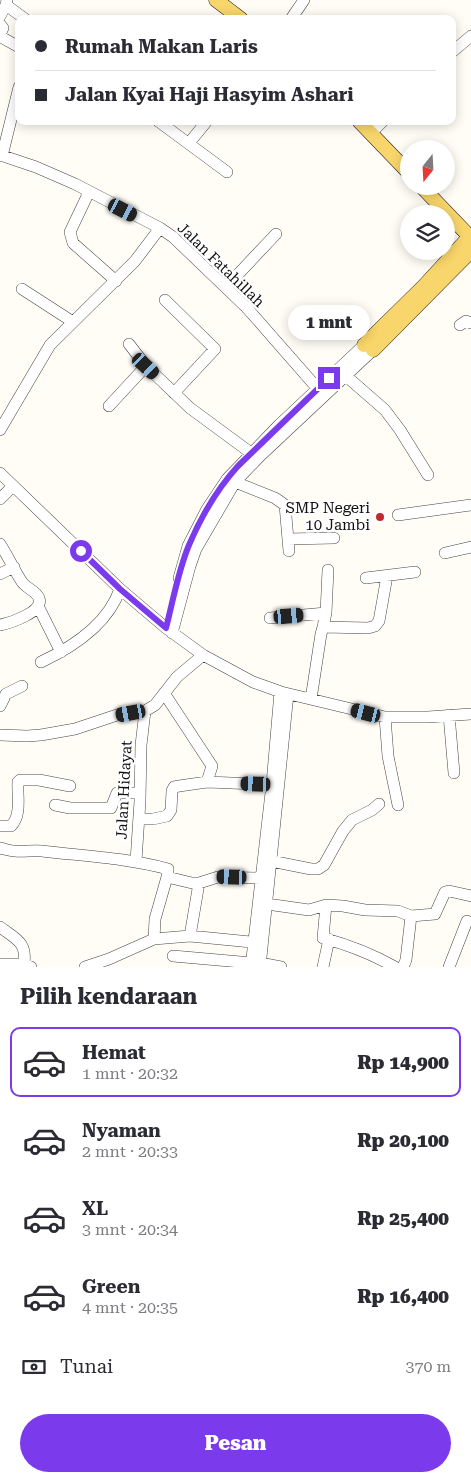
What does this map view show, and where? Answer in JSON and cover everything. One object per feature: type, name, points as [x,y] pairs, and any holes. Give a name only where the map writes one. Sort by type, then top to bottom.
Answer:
[{"type":"main road","points":[[216,0],[236,15]]},
{"type":"main road","points":[[363,125],[400,164]]},
{"type":"main road","points":[[381,335],[470,237],[430,195]]},
{"type":"main road","points":[[368,347],[471,251]]},
{"type":"street","points":[[294,15],[304,0]]},
{"type":"street","points":[[0,16],[7,2],[21,15]]},
{"type":"street","points":[[0,24],[3,28],[0,34],[1,37],[15,45]]},
{"type":"street","points":[[456,49],[471,36]]},
{"type":"street","points":[[1,156],[15,102]]},
{"type":"street","points":[[164,125],[227,172]]},
{"type":"street","points":[[189,143],[204,125]]},
{"type":"street","points":[[371,133],[379,125]]},
{"type":"street","name":"Jalan Fatahillah","points":[[1,156],[36,167],[75,184],[160,228],[173,237],[247,308],[318,389]]},
{"type":"street","points":[[90,192],[70,232],[73,244],[116,280]]},
{"type":"street","points":[[0,430],[50,345],[135,261],[160,228]]},
{"type":"street","points":[[226,288],[276,234]]},
{"type":"street","points":[[22,289],[73,322]]},
{"type":"street","points":[[165,300],[215,349],[174,393]]},
{"type":"street","points":[[129,344],[146,366],[190,408],[251,453]]},
{"type":"street","points":[[212,511],[226,478],[318,389],[368,347]]},
{"type":"street","points":[[169,630],[186,565],[188,546],[212,511],[235,482],[260,456],[346,376],[368,347]]},
{"type":"street","points":[[109,406],[146,366]]},
{"type":"street","points":[[346,376],[385,410],[428,475]]},
{"type":"street","points":[[0,473],[120,589],[169,630],[203,655],[253,682],[284,693],[385,717],[471,714]]},
{"type":"street","points":[[235,482],[275,498],[285,505],[289,545],[334,538]]},
{"type":"street","points":[[0,499],[13,486]]},
{"type":"street","points":[[398,516],[471,505]]},
{"type":"street","points":[[0,544],[4,558],[14,567],[22,583],[38,596],[38,606],[61,652]]},
{"type":"street","points":[[445,553],[471,547]]},
{"type":"street","points":[[0,574],[14,567]]},
{"type":"street","points":[[311,699],[321,630],[326,613],[328,570]]},
{"type":"street","points":[[366,578],[414,572]]},
{"type":"street","points":[[323,627],[368,628],[375,626],[379,621],[387,576]]},
{"type":"street","points":[[42,662],[61,652],[98,624],[110,610],[120,589]]},
{"type":"street","points":[[0,624],[18,619],[38,606]]},
{"type":"street","points":[[270,618],[326,613]]},
{"type":"street","points":[[0,735],[41,735],[75,729],[120,714],[145,711],[155,705],[177,676],[203,655]]},
{"type":"street","points":[[0,706],[6,694],[22,686]]},
{"type":"street","points":[[164,693],[212,766],[207,782]]},
{"type":"street","points":[[258,943],[267,904],[284,693]]},
{"type":"street","name":"Jalan Hidayat","points":[[136,861],[141,745],[145,711]]},
{"type":"street","points":[[449,714],[454,773]]},
{"type":"street","points":[[385,717],[388,756],[398,805]]},
{"type":"street","points":[[0,826],[11,826],[16,820],[18,782],[20,780],[39,780],[70,786]]},
{"type":"street","points":[[139,819],[167,816],[171,810],[172,790],[174,787],[207,782],[276,785]]},
{"type":"street","points":[[256,965],[260,878],[276,785]]},
{"type":"street","points":[[55,805],[70,808],[111,808],[117,794],[140,793]]},
{"type":"street","points":[[271,861],[318,869],[324,865],[343,831],[352,820],[372,810],[379,804]]},
{"type":"street","points":[[0,848],[14,851],[39,850],[72,855],[108,857],[136,861],[168,869],[155,919],[154,939]]},
{"type":"street","points":[[167,877],[192,883],[200,883],[218,877],[260,878]]},
{"type":"street","points":[[190,936],[200,883]]},
{"type":"street","points":[[267,904],[309,910],[326,905],[365,910],[398,911],[411,916],[435,914],[445,892],[449,891],[471,896]]},
{"type":"street","points":[[326,905],[322,937],[375,955],[395,967]]},
{"type":"street","points":[[403,967],[406,960],[411,916]]},
{"type":"street","points":[[449,967],[467,921]]},
{"type":"street","points":[[0,927],[24,946],[28,965],[0,964]]},
{"type":"street","points":[[85,967],[109,959],[154,939],[190,936],[258,943]]},
{"type":"street","points":[[323,967],[329,939]]},
{"type":"street","points":[[173,956],[281,967]]},
{"type":"place","name":"SMP Negeri 10 Jambi","points":[[380,517]]},
{"type":"route","points":[[81,551],[120,589],[166,628],[188,546],[226,478],[329,378]]}]
